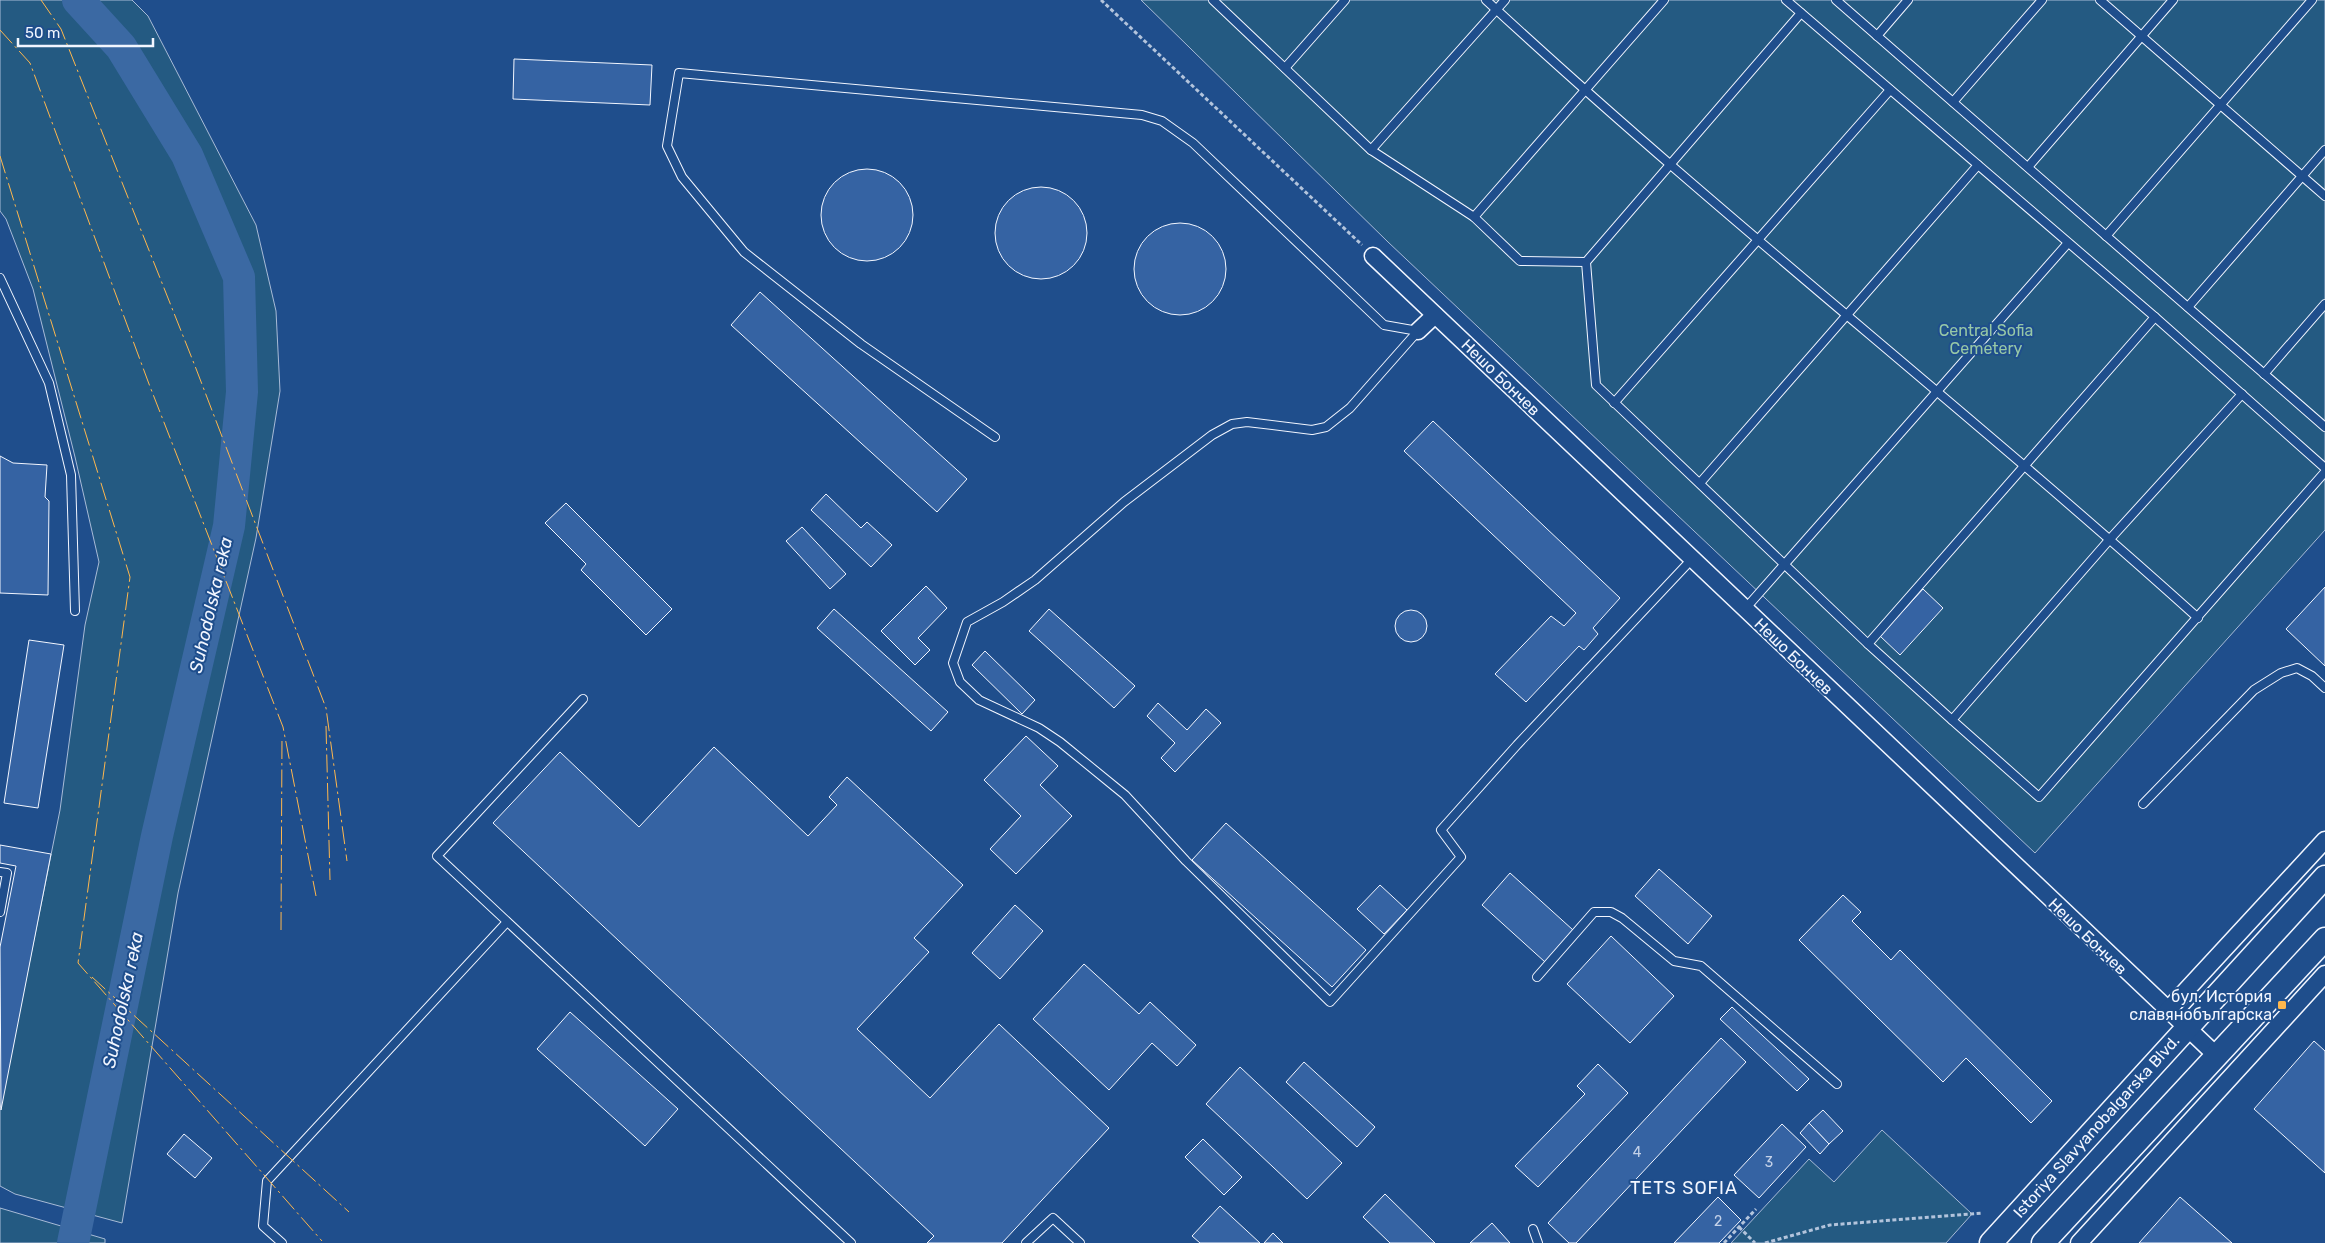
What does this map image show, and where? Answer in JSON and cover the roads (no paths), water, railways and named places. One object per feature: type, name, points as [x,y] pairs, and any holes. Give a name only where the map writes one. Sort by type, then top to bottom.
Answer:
[{"type":"main road","name":"Istoriya Slavyanobalgarska Blvd.","points":[[1990,1243],[2325,877]]},
{"type":"main road","points":[[2043,1243],[2325,939]]},
{"type":"street","name":"Нешо Бончев","points":[[1374,256],[2216,1056]]},
{"type":"street","points":[[1418,331],[1435,315]]},
{"type":"street","name":"Istoriya Slavyanobalgarska Blvd.","points":[[2167,1011],[2325,840]]},
{"type":"street","points":[[2079,1243],[2325,974]]},
{"type":"lane","points":[[1213,0],[1371,150],[1474,217],[1520,261],[1586,262]]},
{"type":"lane","points":[[1284,68],[1345,0]]},
{"type":"lane","points":[[1486,0],[1670,165],[2025,466],[2198,618]]},
{"type":"lane","points":[[1371,150],[1505,0]]},
{"type":"lane","points":[[1474,217],[1664,0]]},
{"type":"lane","points":[[1786,0],[2155,318],[2325,468]]},
{"type":"lane","points":[[1836,0],[2325,427]]},
{"type":"lane","points":[[1877,36],[1908,0]]},
{"type":"lane","points":[[1953,102],[2042,0]]},
{"type":"lane","points":[[2100,0],[2325,196]]},
{"type":"lane","points":[[2028,167],[2173,0]]},
{"type":"lane","points":[[2106,236],[2312,0]]},
{"type":"lane","points":[[1801,13],[1586,262],[1596,385],[1700,483],[1784,566],[2039,797],[2325,472]]},
{"type":"lane","points":[[995,437],[861,344],[744,252],[682,177],[667,146],[679,73],[1142,115],[1162,121],[1193,143],[1384,325],[1418,331]]},
{"type":"lane","points":[[1614,403],[1890,90]]},
{"type":"lane","points":[[2188,307],[2325,150]]},
{"type":"lane","points":[[1700,483],[1978,165]]},
{"type":"lane","points":[[1745,609],[1938,393],[2068,243]]},
{"type":"lane","points":[[0,278],[48,383],[70,475],[75,611]]},
{"type":"lane","points":[[2264,374],[2325,304]]},
{"type":"lane","points":[[1868,644],[2155,318]]},
{"type":"lane","points":[[1418,331],[1350,408],[1326,427],[1312,430],[1247,422],[1232,424],[1204,440],[1104,518],[1035,580],[1003,602],[967,622],[952,662],[960,682],[979,700],[1039,728],[1060,742],[1125,794],[1186,862],[1330,1002],[1461,858],[1441,830],[1517,745],[1692,559]]},
{"type":"lane","points":[[1952,720],[2110,539],[2242,394]]},
{"type":"lane","points":[[2143,804],[2254,690],[2281,673],[2298,668],[2312,676],[2325,688]]},
{"type":"lane","points":[[584,699],[437,856],[851,1243]]},
{"type":"lane","points":[[0,872],[7,873],[0,912]]},
{"type":"lane","points":[[1537,977],[1594,912],[1611,912],[1622,918],[1674,961],[1701,966],[1837,1084]]},
{"type":"lane","points":[[282,1243],[263,1226],[267,1181],[507,922]]},
{"type":"lane","points":[[1026,1243],[1052,1218],[1080,1243]]},
{"type":"lane","points":[[1533,1229],[1538,1243]]},
{"type":"waterway","name":"Suhodolska reka","points":[[73,1243],[157,836],[229,526],[242,392],[239,277],[187,155],[121,47],[78,0]]},
{"type":"place","name":"бул. История славянобългарска","points":[[2282,1005]]},
{"type":"district","name":"TETS SOFIA","points":[[1684,1188]]},
{"type":"park label","name":"Central Sofia Cemetery","points":[[1986,339]]}]
